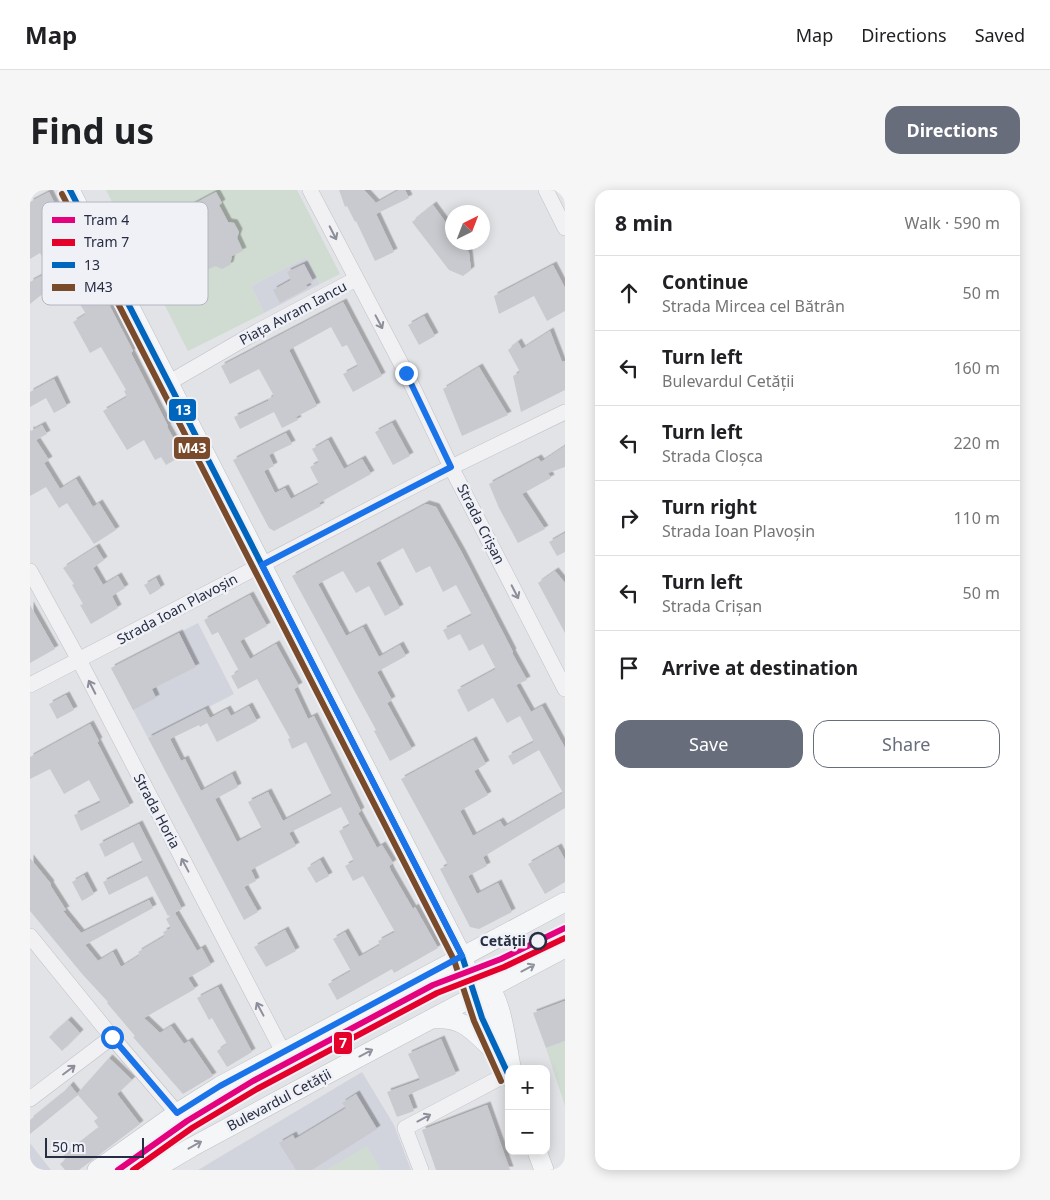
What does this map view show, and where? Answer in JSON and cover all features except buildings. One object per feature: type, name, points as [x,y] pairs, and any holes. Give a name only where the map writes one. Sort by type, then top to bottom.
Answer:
[{"type":"main road","points":[[70,190],[76,202]]},
{"type":"main road","points":[[130,305],[462,956],[476,969],[497,1054]]},
{"type":"main road","points":[[97,1170],[177,1113],[220,1086],[565,902]]},
{"type":"main road","name":"Bulevardul Cetății","points":[[159,1168],[565,948]]},
{"type":"main road","points":[[483,992],[500,1012],[508,1065]]},
{"type":"main road","points":[[431,1019],[447,1018],[459,1021],[497,1054],[505,1067]]},
{"type":"main road","points":[[538,1155],[544,1170]]},
{"type":"street","name":"Piața Avram Iancu","points":[[170,382],[258,331],[356,279],[310,190]]},
{"type":"street","points":[[546,190],[565,228]]},
{"type":"street","name":"Strada Crișan","points":[[356,279],[406,373],[451,467],[565,689]]},
{"type":"street","name":"Strada Ioan Plavoșin","points":[[30,685],[451,467],[565,412]]},
{"type":"street","name":"Strada Horia","points":[[30,571],[79,660],[283,1052]]},
{"type":"street","points":[[30,936],[177,1113]]},
{"type":"street","points":[[30,1099],[112,1037]]},
{"type":"street","points":[[421,1170],[405,1128],[505,1075]]},
{"type":"shaded area","points":[[106,190],[297,190],[340,274],[320,284],[306,257],[251,286],[264,313],[188,351],[165,305],[208,305],[208,202],[112,202]]},
{"type":"shaded area","points":[[306,257],[320,284],[264,313],[251,286]]},
{"type":"shaded area","points":[[198,623],[234,694],[148,738],[111,668]]},
{"type":"shaded area","points":[[565,1041],[565,1106],[546,1048]]},
{"type":"shaded area","points":[[362,1072],[394,1125],[411,1170],[198,1170]]},
{"type":"shaded area","points":[[30,1143],[51,1170],[30,1170]]},
{"type":"shaded area","points":[[367,1146],[381,1170],[326,1170]]},
{"type":"tram line","name":"4","points":[[118,1170],[187,1121],[253,1081],[433,985],[501,959],[565,928]]},
{"type":"tram line","name":"7","points":[[133,1170],[192,1128],[257,1089],[437,993],[504,967],[565,938]]},
{"type":"transit line","name":"13","points":[[70,190],[76,202]]},
{"type":"transit line","name":"M43","points":[[62,194],[66,202]]},
{"type":"transit line","name":"M43","points":[[119,305],[454,960],[474,1021],[501,1081]]},
{"type":"transit line","name":"13","points":[[129,305],[462,956],[482,1018],[505,1067]]},
{"type":"place","name":"Cetății","points":[[538,941]]},
{"type":"route","points":[[112,1037],[177,1113],[220,1086],[462,956],[262,565],[451,467],[406,373]]}]
